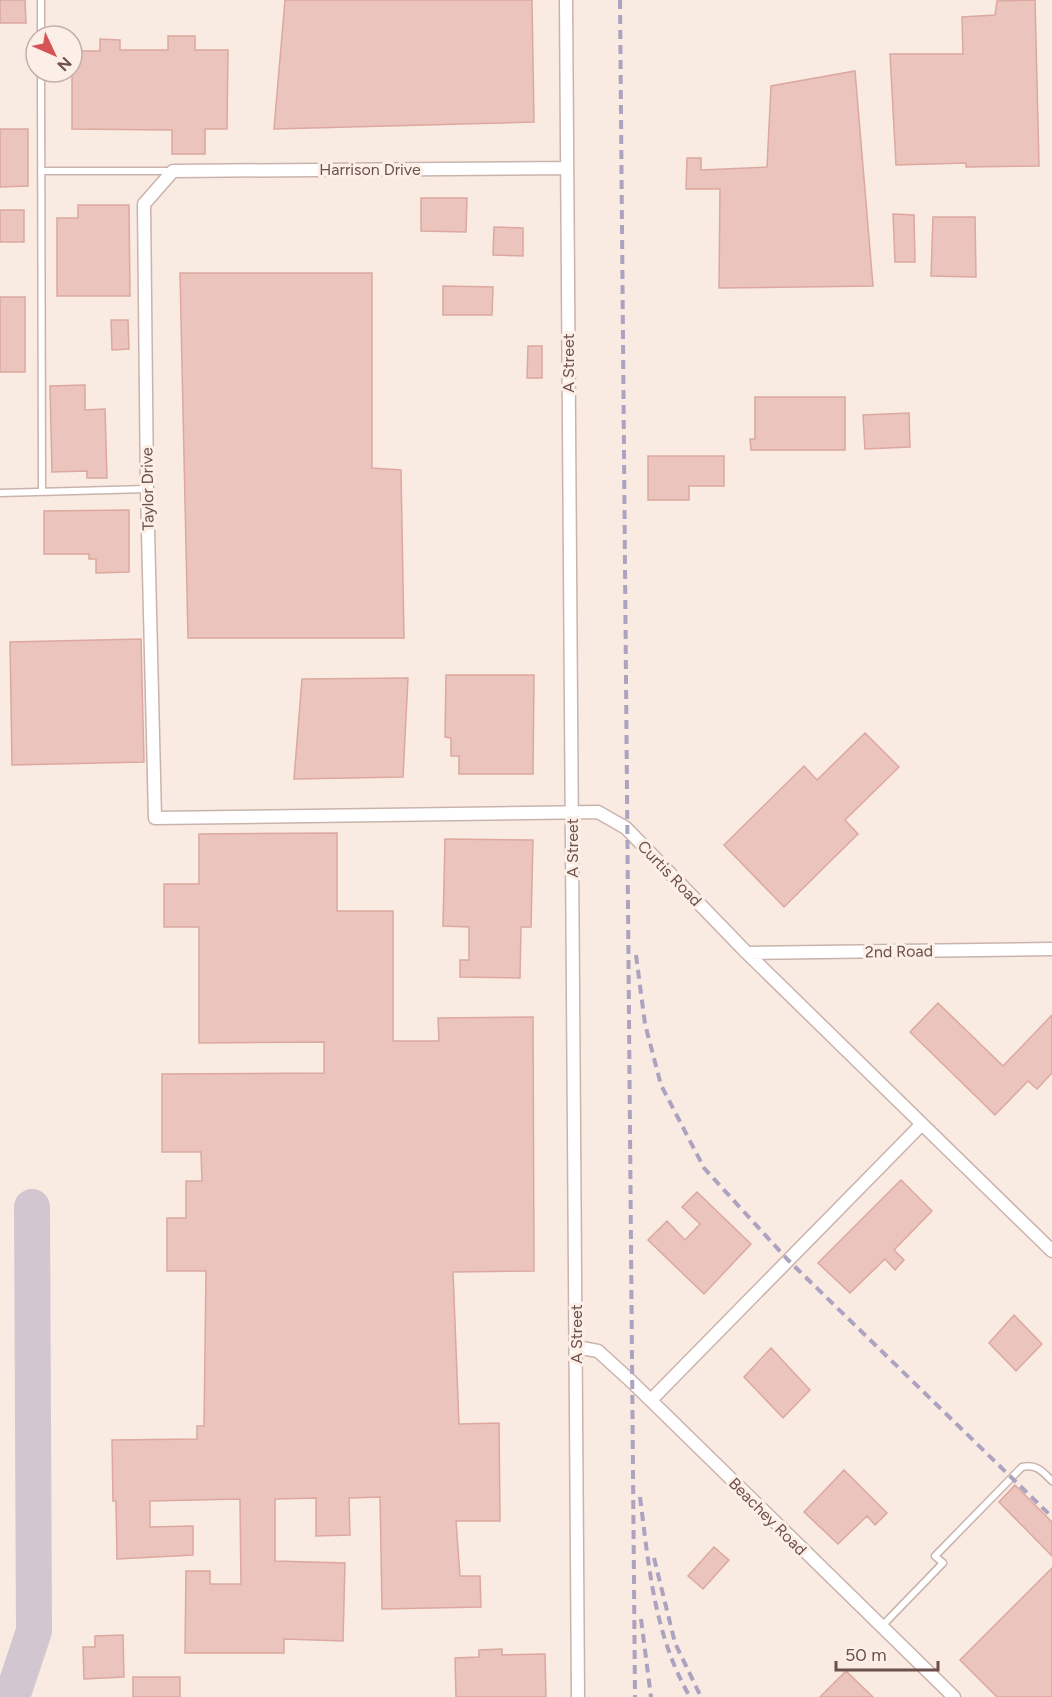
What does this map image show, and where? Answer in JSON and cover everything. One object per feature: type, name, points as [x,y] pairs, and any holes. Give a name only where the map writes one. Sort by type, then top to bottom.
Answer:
[{"type":"street","name":"A Street","points":[[566,0],[578,1697]]},
{"type":"street","name":"Harrison Drive","points":[[173,171],[567,168]]},
{"type":"street","name":"Taylor Drive","points":[[155,819],[147,489],[144,204],[173,171]]},
{"type":"street","name":"Curtis Road","points":[[155,819],[598,812],[626,828],[747,953],[1052,1251]]},
{"type":"street","name":"2nd Road","points":[[747,953],[1052,949]]},
{"type":"street","points":[[651,1400],[921,1125]]},
{"type":"street","name":"Beachey Road","points":[[576,1347],[598,1351],[651,1400],[954,1697]]},
{"type":"lane","points":[[41,0],[41,24]]},
{"type":"lane","points":[[41,84],[42,492]]},
{"type":"lane","points":[[41,171],[173,171]]},
{"type":"lane","points":[[0,493],[147,489]]},
{"type":"lane","points":[[882,1627],[943,1563],[935,1556],[1022,1467],[1030,1465],[1040,1468],[1052,1480]]},
{"type":"building","points":[[0,0],[25,0],[26,23],[0,23]]},
{"type":"building","points":[[285,0],[532,0],[534,122],[274,129]]},
{"type":"building","points":[[1035,0],[1039,166],[966,167],[966,163],[896,165],[890,54],[963,54],[962,17],[995,15],[997,1]]},
{"type":"building","points":[[168,36],[195,36],[195,50],[228,50],[227,129],[205,129],[205,154],[172,154],[172,130],[72,129],[72,84],[84,84],[84,51],[100,51],[100,39],[120,40],[120,50],[168,50]]},
{"type":"building","points":[[855,71],[873,286],[719,288],[720,189],[686,189],[687,158],[701,158],[701,170],[767,167],[771,86]]},
{"type":"building","points":[[0,129],[28,129],[28,186],[0,187]]},
{"type":"building","points":[[421,198],[467,198],[466,232],[421,231]]},
{"type":"building","points":[[78,205],[129,205],[130,296],[57,296],[57,218],[78,218]]},
{"type":"building","points":[[0,210],[24,210],[24,242],[0,242]]},
{"type":"building","points":[[893,214],[914,215],[915,262],[895,262]]},
{"type":"building","points":[[933,217],[975,217],[976,277],[931,276]]},
{"type":"building","points":[[494,227],[523,228],[523,256],[493,255]]},
{"type":"building","points":[[180,273],[372,273],[372,468],[401,470],[404,638],[188,638]]},
{"type":"building","points":[[443,286],[493,287],[492,315],[443,315]]},
{"type":"building","points":[[0,297],[25,297],[25,372],[0,372]]},
{"type":"building","points":[[111,320],[128,320],[129,349],[112,350]]},
{"type":"building","points":[[528,346],[542,346],[542,378],[527,378]]},
{"type":"building","points":[[85,385],[85,410],[105,409],[107,478],[87,478],[87,471],[52,472],[50,386]]},
{"type":"building","points":[[755,397],[845,397],[845,450],[751,450],[750,439],[755,439]]},
{"type":"building","points":[[909,413],[910,447],[865,449],[863,415]]},
{"type":"building","points":[[648,456],[724,456],[724,486],[689,486],[689,500],[648,500]]},
{"type":"building","points":[[129,510],[129,572],[96,573],[96,559],[89,559],[89,554],[44,554],[44,511]]},
{"type":"building","points":[[141,639],[144,762],[12,765],[10,642]]},
{"type":"building","points":[[446,675],[534,675],[533,774],[459,774],[459,756],[451,756],[451,738],[445,737]]},
{"type":"building","points":[[408,678],[403,777],[294,779],[302,679]]},
{"type":"building","points":[[865,733],[899,767],[845,820],[858,834],[784,907],[724,845],[804,766],[817,780]]},
{"type":"building","points":[[337,833],[337,911],[393,911],[393,1041],[439,1041],[438,1018],[533,1017],[534,1271],[453,1272],[459,1424],[499,1423],[500,1521],[456,1521],[460,1576],[480,1576],[481,1607],[382,1609],[380,1497],[349,1498],[350,1535],[316,1536],[316,1498],[275,1499],[275,1561],[345,1563],[343,1641],[284,1639],[284,1653],[185,1653],[186,1571],[210,1571],[210,1584],[241,1584],[240,1499],[150,1501],[150,1527],[193,1526],[193,1555],[117,1559],[116,1501],[113,1501],[112,1440],[197,1439],[197,1426],[204,1426],[206,1271],[167,1271],[167,1218],[186,1218],[186,1181],[202,1181],[201,1152],[162,1152],[162,1074],[324,1073],[324,1042],[199,1043],[199,927],[164,927],[164,884],[199,884],[199,834]]},
{"type":"building","points":[[445,839],[533,840],[531,927],[521,927],[520,978],[460,977],[460,960],[469,960],[469,927],[443,926]]},
{"type":"building","points":[[938,1003],[1003,1066],[1052,1015],[1052,1073],[1037,1089],[1028,1081],[995,1115],[910,1032]]},
{"type":"building","points":[[901,1180],[932,1211],[894,1250],[904,1260],[895,1270],[885,1259],[850,1293],[818,1263]]},
{"type":"building","points":[[697,1192],[751,1244],[704,1294],[648,1240],[667,1221],[685,1240],[700,1224],[682,1207]]},
{"type":"building","points":[[1014,1315],[1042,1344],[1016,1371],[989,1343]]},
{"type":"building","points":[[771,1348],[810,1390],[783,1418],[744,1377]]},
{"type":"building","points":[[844,1470],[887,1513],[875,1525],[867,1516],[838,1544],[804,1512]]},
{"type":"building","points":[[1015,1485],[1052,1522],[1052,1556],[999,1502]]},
{"type":"building","points":[[714,1547],[729,1560],[703,1589],[688,1576]]},
{"type":"building","points":[[1052,1568],[1052,1697],[997,1697],[960,1660]]},
{"type":"building","points":[[123,1635],[124,1677],[84,1679],[83,1647],[95,1647],[95,1636]]},
{"type":"building","points":[[502,1649],[502,1655],[545,1654],[546,1697],[456,1697],[455,1658],[479,1657],[479,1650]]},
{"type":"building","points":[[846,1671],[873,1697],[820,1697]]},
{"type":"building","points":[[133,1677],[180,1677],[180,1697],[133,1697]]},
{"type":"taxiway","points":[[12,1697],[34,1631],[32,1207]]},
{"type":"railway","points":[[620,0],[635,1697]]},
{"type":"railway","points":[[636,955],[645,1024],[661,1085],[704,1168],[788,1260],[1052,1517]]},
{"type":"railway","points":[[640,1497],[650,1575],[661,1625],[668,1649],[690,1697]]},
{"type":"railway","points":[[654,1558],[675,1643],[701,1697]]},
{"type":"railway","points":[[641,1619],[651,1697]]}]
